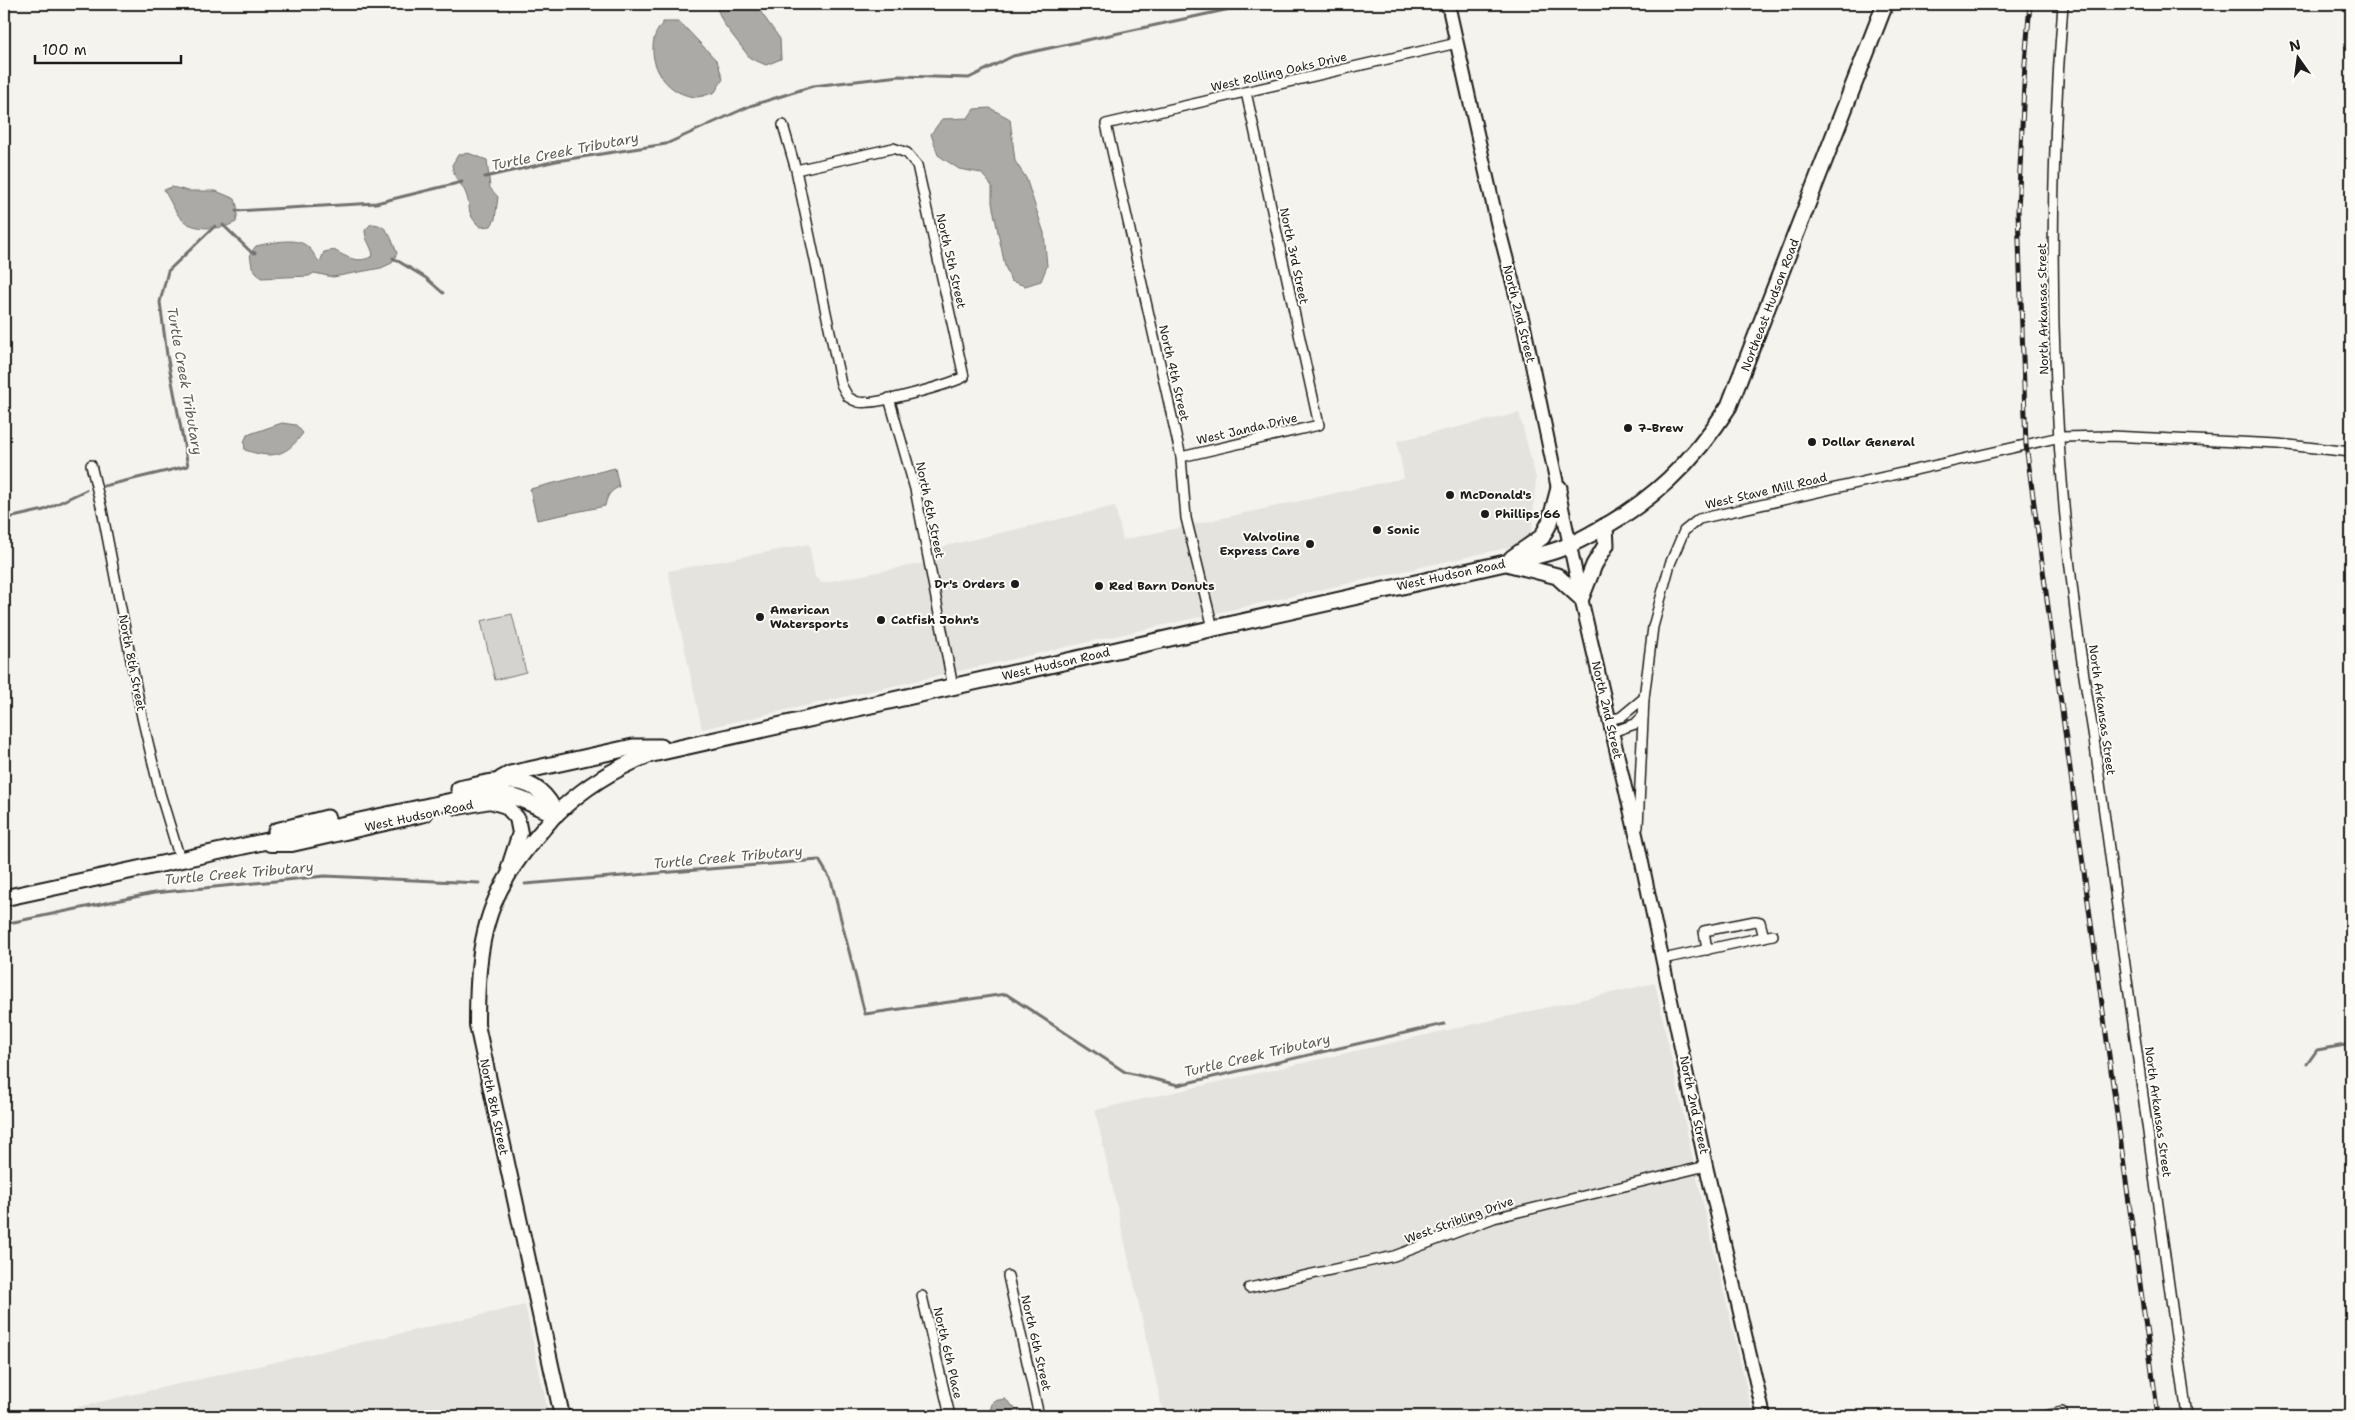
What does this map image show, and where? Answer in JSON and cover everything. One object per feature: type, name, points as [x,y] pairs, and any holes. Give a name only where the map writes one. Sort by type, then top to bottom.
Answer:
[{"type":"highway","name":"Northeast Hudson Road","points":[[1571,544],[1632,510],[1682,469],[1713,432],[1729,406],[1886,4]]},
{"type":"highway","points":[[1505,563],[1542,537],[1550,522],[1559,488]]},
{"type":"highway","points":[[1505,563],[1557,576],[1581,598],[1594,565],[1606,545],[1605,526]]},
{"type":"highway","name":"West Hudson Road","points":[[556,814],[599,780],[623,766],[648,755],[1505,563],[1556,550],[1571,544]]},
{"type":"highway","points":[[499,780],[510,774],[633,747],[680,747]]},
{"type":"highway","name":"West Hudson Road","points":[[252,843],[282,828],[499,780],[534,785],[549,798],[556,814]]},
{"type":"highway","name":"West Hudson Road","points":[[4,898],[484,794],[501,793],[517,796],[537,808],[556,814]]},
{"type":"main road","name":"North 2nd Street","points":[[1448,4],[1559,488],[1581,598],[1637,839],[1706,1166],[1764,1416]]},
{"type":"main road","name":"West Hudson Road","points":[[252,843],[292,844],[490,801],[506,806],[517,818],[520,833],[505,880]]},
{"type":"main road","name":"North 8th Street","points":[[556,814],[505,880],[496,898],[484,932],[476,978],[477,1025],[562,1416]]},
{"type":"street","name":"North Arkansas Street","points":[[2063,4],[2055,104],[2054,176],[2054,311],[2062,481],[2082,668],[2093,732],[2187,1416]]},
{"type":"street","name":"West Rolling Oaks Drive","points":[[1106,124],[1457,43]]},
{"type":"street","name":"North 3rd Street","points":[[1246,92],[1319,425]]},
{"type":"street","name":"North 4th Street","points":[[1106,124],[1181,457],[1186,518],[1213,628]]},
{"type":"street","points":[[784,125],[796,170],[842,384],[848,397],[860,402],[889,398]]},
{"type":"street","name":"North 5th Street","points":[[796,170],[893,148],[907,153],[917,164],[964,377],[945,386],[889,398]]},
{"type":"street","name":"North 6th Street","points":[[889,398],[915,490],[953,687]]},
{"type":"street","name":"West Janda Drive","points":[[1181,457],[1319,425]]},
{"type":"street","name":"West Stave Mill Road","points":[[1637,839],[1644,698],[1652,627],[1670,564],[1684,531],[1699,519],[2060,437],[2111,436],[2252,443],[2351,452]]},
{"type":"street","name":"North 8th Street","points":[[91,466],[102,510],[145,726],[160,792],[180,859]]},
{"type":"street","points":[[1611,726],[1644,698]]},
{"type":"street","points":[[1611,726],[1635,724],[1643,716]]},
{"type":"street","points":[[1663,959],[1707,950],[1769,936],[1760,922],[1755,921],[1704,931],[1707,950]]},
{"type":"street","name":"West Stribling Drive","points":[[1249,1288],[1394,1256],[1494,1218],[1706,1166]]},
{"type":"street","name":"North 6th Street","points":[[1008,1276],[1039,1416]]},
{"type":"street","name":"North 6th Place","points":[[922,1296],[950,1416]]},
{"type":"street","points":[[2044,1416],[2062,1412]]},
{"type":"shaded area","points":[[723,4],[755,4],[780,39],[781,59],[766,65],[750,58],[724,24],[717,9]]},
{"type":"shaded area","points":[[663,22],[680,22],[717,61],[723,79],[715,92],[698,97],[686,95],[668,85],[662,77],[657,69],[653,49],[656,32]]},
{"type":"shaded area","points":[[990,108],[1010,119],[1015,161],[1026,178],[1044,233],[1047,266],[1041,281],[1025,286],[1011,281],[1005,266],[992,203],[992,186],[981,173],[959,169],[938,155],[931,134],[942,119],[968,118],[974,109]]},
{"type":"shaded area","points":[[468,153],[487,160],[490,188],[498,197],[495,219],[491,226],[480,227],[472,218],[466,194],[453,171],[452,165],[458,155]]},
{"type":"shaded area","points":[[172,187],[188,191],[216,191],[235,199],[238,210],[236,222],[223,227],[210,228],[186,222],[177,213],[164,190]]},
{"type":"shaded area","points":[[371,224],[386,229],[397,253],[392,263],[381,268],[333,277],[314,273],[309,276],[261,278],[252,267],[250,254],[256,246],[284,241],[299,242],[305,245],[320,262],[324,252],[334,250],[353,259],[363,260],[373,256],[365,230]]},
{"type":"shaded area","points":[[1519,413],[1536,478],[1531,539],[1519,545],[702,729],[668,571],[809,544],[815,577],[822,583],[939,560],[937,548],[1115,506],[1123,540],[1404,478],[1397,441]]},
{"type":"shaded area","points":[[282,423],[296,425],[303,433],[291,447],[278,454],[271,455],[263,455],[245,450],[244,442],[247,435]]},
{"type":"shaded area","points":[[615,468],[619,487],[609,494],[605,506],[537,520],[530,489]]},
{"type":"shaded area","points":[[512,614],[526,672],[495,680],[481,621]]},
{"type":"shaded area","points":[[1655,983],[1695,1169],[1753,1416],[1164,1416],[1095,1110]]},
{"type":"shaded area","points":[[525,1305],[549,1416],[38,1416]]},
{"type":"shaded area","points":[[1005,1399],[1014,1407],[1018,1416],[991,1416],[989,1413],[993,1401]]},
{"type":"waterway","name":"Turtle Creek Tributary","points":[[485,177],[556,161],[666,144],[750,106],[813,86],[899,76],[969,78],[1013,56],[1253,4]]},
{"type":"waterway","points":[[2346,4],[2351,11]]},
{"type":"waterway","name":"Turtle Creek Tributary","points":[[236,211],[376,203],[462,182]]},
{"type":"waterway","points":[[223,225],[251,252],[255,253]]},
{"type":"waterway","name":"Turtle Creek Tributary","points":[[104,486],[188,466],[167,355],[160,302],[168,271],[215,226]]},
{"type":"waterway","points":[[393,258],[426,278],[443,293]]},
{"type":"waterway","name":"Turtle Creek Tributary","points":[[4,519],[44,510],[86,490]]},
{"type":"waterway","name":"Turtle Creek Tributary","points":[[525,884],[819,860],[831,880],[865,1014],[1006,994],[1125,1072],[1178,1085],[1444,1024]]},
{"type":"waterway","name":"Turtle Creek Tributary","points":[[4,924],[154,893],[325,876],[479,883]]},
{"type":"waterway","points":[[2307,1064],[2317,1050],[2351,1044]]},
{"type":"railway","points":[[2030,4],[2025,63],[2018,211],[2026,445],[2158,1416]]},
{"type":"place","name":"7-Brew","points":[[1628,428]]},
{"type":"place","name":"Dollar General","points":[[1812,442]]},
{"type":"place","name":"McDonald's","points":[[1450,495]]},
{"type":"place","name":"Phillips 66","points":[[1485,514]]},
{"type":"place","name":"Sonic","points":[[1377,530]]},
{"type":"place","name":"Valvoline Express Care","points":[[1310,544]]},
{"type":"place","name":"Dr's Orders","points":[[1015,584]]},
{"type":"place","name":"Red Barn Donuts","points":[[1099,586]]},
{"type":"place","name":"American Watersports","points":[[760,617]]},
{"type":"place","name":"Catfish John's","points":[[881,620]]}]
